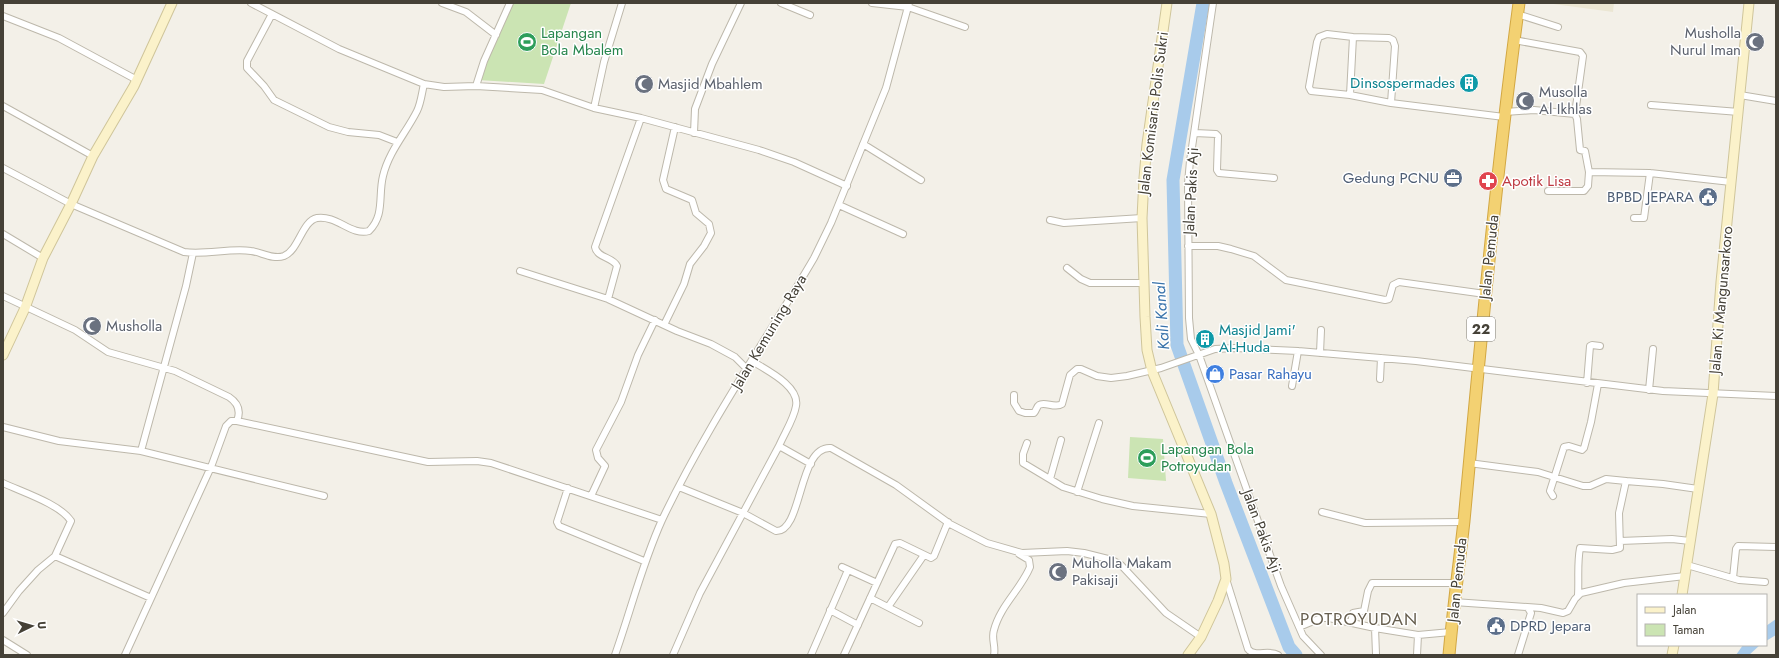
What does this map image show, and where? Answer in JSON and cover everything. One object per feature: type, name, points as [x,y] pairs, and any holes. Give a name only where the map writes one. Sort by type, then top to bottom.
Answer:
[{"type":"highway","name":"Jalan Pemuda","points":[[1449,655],[1469,463],[1477,368],[1504,115],[1518,8]]},
{"type":"main road","points":[[3,355],[25,308],[42,258],[71,204],[93,156],[137,80],[172,3]]},
{"type":"main road","name":"Jalan Komisaris Polis Sukri","points":[[1167,3],[1147,144],[1142,218],[1143,283],[1147,350],[1157,370],[1211,514],[1221,551],[1226,579],[1213,615],[1201,637],[1188,655]]},
{"type":"main road","name":"Jalan Ki Mangunsarkoro","points":[[1682,594],[1713,394],[1731,182],[1739,112],[1744,96],[1749,3]]},
{"type":"street","points":[[251,3],[339,49],[424,84],[444,87],[517,87],[551,92],[594,108],[641,118],[759,150],[794,162],[847,186]]},
{"type":"street","points":[[442,3],[466,12],[496,35]]},
{"type":"street","points":[[476,86],[484,61],[510,3]]},
{"type":"street","points":[[594,108],[604,62],[622,3]]},
{"type":"street","points":[[694,133],[695,110],[712,64],[741,3]]},
{"type":"street","points":[[781,3],[810,15]]},
{"type":"street","points":[[872,3],[909,5],[965,27]]},
{"type":"street","name":"Jalan Pakis Aji","points":[[1213,3],[1188,183],[1188,246],[1191,339],[1282,586],[1306,641],[1321,655]]},
{"type":"street","name":"Jalan Kemuning Raya","points":[[616,655],[644,561],[662,520],[697,453],[814,258],[839,205],[886,88],[909,5]]},
{"type":"street","points":[[1518,8],[1558,27]]},
{"type":"street","points":[[272,14],[248,61],[247,68],[264,86],[274,100],[329,127],[348,132],[379,136],[397,142]]},
{"type":"street","points":[[3,16],[59,38],[137,80]]},
{"type":"street","points":[[1391,103],[1395,46],[1393,40],[1390,38],[1353,37],[1327,34],[1322,34],[1319,37],[1309,87],[1311,91],[1350,95],[1391,103],[1504,115],[1534,110],[1575,114]]},
{"type":"street","points":[[1350,95],[1353,37]]},
{"type":"street","points":[[1514,40],[1582,54],[1583,56],[1582,74],[1575,114],[1577,119],[1580,150],[1585,151],[1588,186],[1584,191],[1548,191]]},
{"type":"street","points":[[3,168],[71,204],[184,252],[193,253],[250,250],[271,256],[284,256],[291,252],[311,221],[317,218],[332,220],[360,232],[370,231],[377,222],[382,196],[383,177],[397,142],[418,109],[424,84]]},
{"type":"street","points":[[1744,96],[1776,101]]},
{"type":"street","points":[[1651,105],[1739,112]]},
{"type":"street","points":[[3,106],[93,156]]},
{"type":"street","points":[[608,299],[617,266],[615,262],[598,253],[595,247],[641,118]]},
{"type":"street","points":[[664,325],[684,284],[690,264],[704,246],[711,233],[708,224],[696,213],[692,200],[666,189],[663,180],[675,127]]},
{"type":"street","points":[[1195,133],[1218,136],[1218,173],[1274,178]]},
{"type":"street","points":[[864,144],[921,180]]},
{"type":"street","points":[[1588,172],[1650,173],[1731,182]]},
{"type":"street","points":[[1634,218],[1644,218],[1650,173]]},
{"type":"street","points":[[839,205],[902,234]]},
{"type":"street","points":[[1050,220],[1064,223],[1142,218]]},
{"type":"street","points":[[3,234],[42,258]]},
{"type":"street","points":[[1188,246],[1218,246],[1231,248],[1254,256],[1286,280],[1370,298],[1389,299],[1393,285],[1399,282],[1485,294]]},
{"type":"street","points":[[141,451],[193,253]]},
{"type":"street","points":[[1067,268],[1080,279],[1090,283],[1143,283]]},
{"type":"street","points":[[520,271],[608,299],[735,357],[747,369]]},
{"type":"street","points":[[3,296],[25,308],[76,330],[108,352],[164,368],[230,397],[237,404],[239,409],[237,421]]},
{"type":"street","points":[[591,496],[604,466],[598,458],[596,450],[621,402],[638,356],[655,320]]},
{"type":"street","points":[[1320,353],[1321,330]]},
{"type":"street","points":[[1587,383],[1590,346],[1596,344]]},
{"type":"street","points":[[1014,395],[1014,403],[1019,411],[1034,414],[1038,406],[1041,404],[1058,406],[1062,404],[1070,375],[1077,369],[1081,369],[1097,376],[1111,378],[1157,370],[1215,349],[1235,348],[1298,351],[1381,358],[1477,368],[1649,390],[1776,396]]},
{"type":"street","points":[[1649,390],[1653,349]]},
{"type":"street","points":[[1292,386],[1298,351]]},
{"type":"street","points":[[1380,379],[1381,358]]},
{"type":"street","points":[[673,655],[700,593],[779,446],[795,410],[797,402],[796,396],[788,385],[752,361]]},
{"type":"street","points":[[1553,496],[1550,492],[1564,447],[1568,446],[1582,450],[1584,448],[1592,422],[1598,384]]},
{"type":"street","points":[[125,655],[211,467],[226,426],[231,421],[237,421],[428,462],[477,461],[491,463],[662,520]]},
{"type":"street","points":[[1077,492],[1099,423]]},
{"type":"street","points":[[3,427],[59,441],[141,451],[324,496]]},
{"type":"street","points":[[1050,480],[1061,440]]},
{"type":"street","points":[[1027,443],[1023,454],[1023,463],[1063,487],[1133,506],[1211,514]]},
{"type":"street","points":[[779,446],[811,464]]},
{"type":"street","points":[[679,487],[743,514],[776,531],[780,531],[786,528],[815,456],[824,448],[831,448],[896,485],[948,522],[987,543],[1014,551],[1032,553],[1067,551],[1084,553],[1116,562],[1121,565],[1166,613],[1201,637]]},
{"type":"street","points":[[1469,463],[1538,472],[1587,486],[1606,479],[1698,489]]},
{"type":"street","points":[[1454,602],[1541,608],[1554,612],[1565,613],[1570,609],[1578,595],[1579,580],[1577,573],[1580,548],[1619,550],[1619,513],[1626,482]]},
{"type":"street","points":[[3,484],[58,508],[71,521],[55,556],[38,570],[19,590],[3,613]]},
{"type":"street","points":[[568,488],[557,522],[559,526],[644,561]]},
{"type":"street","points":[[1322,512],[1365,523],[1463,522]]},
{"type":"street","points":[[844,655],[895,544],[900,543],[930,558],[934,556],[948,522]]},
{"type":"street","points":[[1620,541],[1672,539],[1690,541]]},
{"type":"street","points":[[1733,578],[1737,547],[1776,547]]},
{"type":"street","points":[[1001,655],[995,653],[992,635],[996,623],[1005,606],[1030,567],[1029,560],[1014,551]]},
{"type":"street","points":[[888,607],[924,555]]},
{"type":"street","points":[[55,556],[151,598]]},
{"type":"street","points":[[1687,564],[1745,581],[1764,582]]},
{"type":"street","points":[[811,655],[830,610],[845,568],[877,583]]},
{"type":"street","points":[[1578,595],[1624,583],[1685,576]]},
{"type":"street","points":[[1226,579],[1248,649],[1254,654],[1270,652],[1278,655]]},
{"type":"street","points":[[1351,623],[1352,613],[1364,611],[1368,592],[1372,583],[1456,583]]},
{"type":"street","points":[[870,598],[919,623]]},
{"type":"street","points":[[1518,655],[1531,613],[1528,608]]},
{"type":"street","points":[[830,610],[858,625]]},
{"type":"street","points":[[1299,627],[1321,618],[1329,618],[1418,635],[1451,632]]},
{"type":"street","points":[[1375,628],[1376,654]]},
{"type":"street","points":[[1417,655],[1418,635]]},
{"type":"street","points":[[3,640],[27,655]]},
{"type":"shaded area","points":[[1546,3],[1614,3],[1613,12]]},
{"type":"green space","name":"Lapangan Bola Mbalem","points":[[512,3],[571,3],[544,84],[478,80]]},
{"type":"green space","name":"Lapangan Bola Potroyudan","points":[[1130,437],[1163,439],[1166,481],[1128,478]]},
{"type":"water","points":[[1776,619],[1776,635],[1767,640],[1767,625]]},
{"type":"water","points":[[1742,646],[1759,646],[1749,655],[1736,655]]},
{"type":"waterway","name":"Kali Kanal","points":[[1203,3],[1173,180],[1177,345],[1226,483],[1289,647],[1296,655]]},
{"type":"place","name":"Lapangan Bola Mbalem","points":[[527,42]]},
{"type":"place","name":"Musholla Nurul Iman","points":[[1755,42]]},
{"type":"place","name":"Dinsospermades","points":[[1469,83]]},
{"type":"place","name":"Masjid Mbahlem","points":[[644,84]]},
{"type":"place","name":"Musolla Al Ikhlas","points":[[1525,101]]},
{"type":"place","name":"Gedung PCNU","points":[[1453,178]]},
{"type":"place","name":"Apotik Lisa","points":[[1488,181]]},
{"type":"place","name":"BPBD JEPARA","points":[[1708,197]]},
{"type":"place","name":"Musholla","points":[[92,326]]},
{"type":"place","name":"Masjid Jami' Al-Huda","points":[[1205,339]]},
{"type":"place","name":"Pasar Rahayu","points":[[1215,374]]},
{"type":"place","name":"Lapangan Bola Potroyudan","points":[[1147,458]]},
{"type":"place","name":"Muholla Makam Pakisaji","points":[[1058,572]]},
{"type":"place","name":"DPRD Jepara","points":[[1496,626]]},
{"type":"district","name":"POTROYUDAN","points":[[1359,619]]}]
